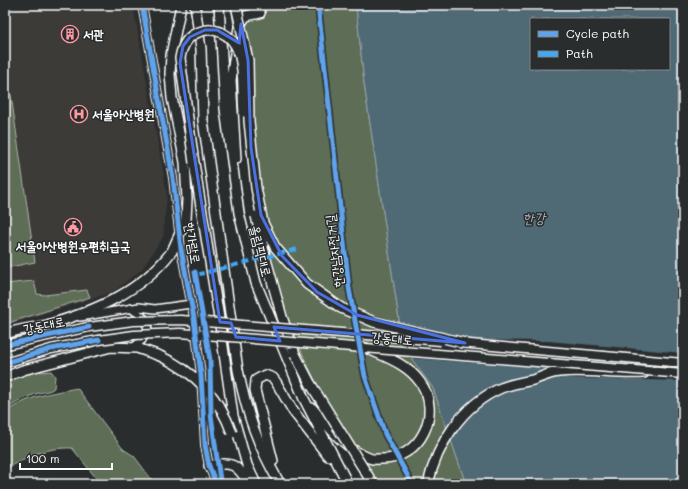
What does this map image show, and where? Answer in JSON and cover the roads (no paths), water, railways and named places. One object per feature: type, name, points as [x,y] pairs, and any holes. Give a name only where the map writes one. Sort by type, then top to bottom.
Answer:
[{"type":"highway","points":[[181,5],[171,55],[170,74],[172,98],[185,162],[187,199],[186,220]]},
{"type":"highway","points":[[195,5],[201,49],[203,120],[207,157],[238,370],[244,400],[254,434],[280,483]]},
{"type":"highway","name":"올림픽대로","points":[[219,5],[225,109],[235,186],[239,213],[256,283],[304,399],[348,484]]},
{"type":"highway","points":[[236,5],[248,60],[250,82],[249,120],[258,225]]},
{"type":"highway","points":[[235,186],[237,146],[232,111],[230,80],[239,26],[240,5]]},
{"type":"highway","points":[[239,26],[246,16],[260,13],[252,5]]},
{"type":"highway","points":[[248,465],[233,416],[194,163],[180,58],[183,46],[190,37],[199,31],[211,29],[228,36],[235,43],[239,54],[251,185],[258,225],[277,304],[295,354],[310,383],[373,484]]},
{"type":"highway","points":[[5,334],[47,325],[104,305],[124,295],[150,276],[172,251],[191,209],[194,163]]},
{"type":"highway","points":[[256,188],[263,223],[275,247],[298,274],[317,292],[341,308],[374,322],[465,343]]},
{"type":"highway","points":[[5,376],[111,347],[133,348],[160,356],[182,367],[200,381],[222,409],[256,484]]},
{"type":"highway","points":[[304,399],[352,450],[370,459],[392,460],[411,450],[419,441],[427,425],[430,409],[428,396],[420,382],[405,367],[366,348]]},
{"type":"highway","points":[[428,484],[439,453],[458,420],[479,401],[500,389],[547,374],[560,372],[622,375],[654,372]]},
{"type":"highway","points":[[280,483],[256,398],[256,380],[265,374],[273,378],[293,411],[341,473]]},
{"type":"highway","points":[[209,466],[224,463],[234,466],[243,474],[249,484]]},
{"type":"main road","name":"강동대로","points":[[5,345],[89,327],[133,321],[181,320],[465,343],[683,363]]},
{"type":"main road","name":"강동대로","points":[[5,363],[51,349],[99,340],[134,335],[180,333],[683,374]]},
{"type":"street","name":"한가람로","points":[[142,5],[173,178],[181,249],[191,304],[201,375],[205,446],[209,466],[216,484]]},
{"type":"street","points":[[47,325],[131,308],[155,309],[191,304]]},
{"type":"street","points":[[131,308],[145,319],[148,330],[142,340],[133,348]]},
{"type":"street","points":[[145,319],[155,309]]},
{"type":"water","name":"한강","points":[[356,5],[683,5],[683,484],[466,484],[433,388],[411,358],[400,326],[364,83]]},
{"type":"place","name":"서관","points":[[70,34]]},
{"type":"place","name":"서울아산병원","points":[[79,114]]},
{"type":"place","name":"서울아산병원우편취급국","points":[[73,227]]}]
